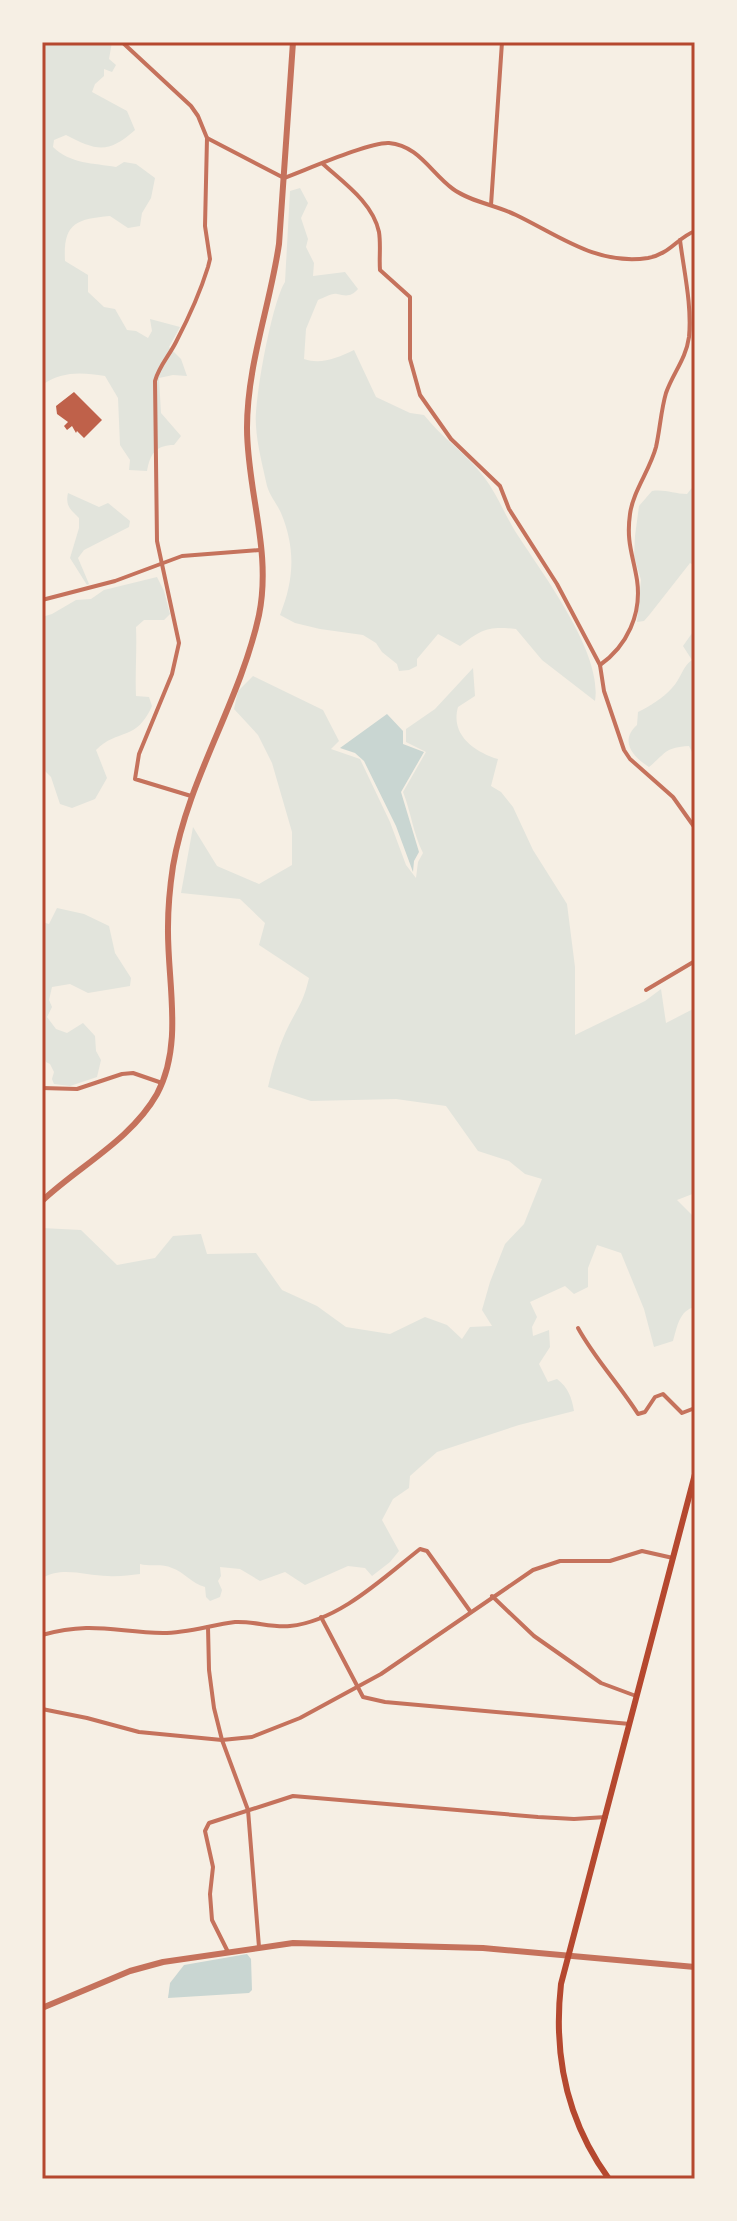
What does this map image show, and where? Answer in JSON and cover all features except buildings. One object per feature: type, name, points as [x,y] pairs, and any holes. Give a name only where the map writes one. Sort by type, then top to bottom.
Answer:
[{"type":"main road","points":[[609,2179],[585,2141],[563,2080],[558,2051],[558,2008],[561,1984],[695,1474]]},
{"type":"street","points":[[122,42],[191,106],[207,138],[205,226],[208,267],[186,322],[159,368],[155,381],[157,541],[175,619],[178,653],[139,754],[135,779],[191,796]]},
{"type":"street","points":[[42,1201],[129,1129],[162,1083],[171,1048],[168,927],[177,843],[191,796],[254,631],[263,581],[262,550],[249,460],[249,391],[275,275],[293,42]]},
{"type":"street","points":[[491,205],[502,42]]},
{"type":"street","points":[[207,138],[284,178],[391,143],[419,155],[451,188],[515,214],[574,247],[599,254],[646,258],[670,250],[695,231]]},
{"type":"street","points":[[323,164],[356,193],[372,214],[380,236],[380,270],[410,297],[410,359],[420,395],[451,439],[500,486],[509,509],[557,584],[600,665],[604,691],[624,750],[673,797],[695,828]]},
{"type":"street","points":[[600,665],[628,638],[633,621],[638,592],[629,548],[630,514],[656,447],[667,391],[683,363],[688,339],[690,310],[680,240]]},
{"type":"street","points":[[42,600],[88,589],[160,563],[199,553],[262,550]]},
{"type":"street","points":[[646,990],[695,961]]},
{"type":"street","points":[[42,1088],[77,1089],[133,1073],[162,1083]]},
{"type":"street","points":[[578,1328],[594,1356],[617,1382],[638,1414],[645,1412],[655,1397],[663,1394],[682,1413],[695,1408]]},
{"type":"street","points":[[42,1635],[72,1627],[93,1626],[162,1633],[242,1622],[292,1626],[321,1617],[372,1587],[420,1549],[427,1551],[470,1611]]},
{"type":"street","points":[[42,1709],[139,1732],[222,1740],[252,1737],[289,1723],[359,1687],[533,1570],[560,1561],[602,1562],[642,1551],[674,1558]]},
{"type":"street","points":[[492,1596],[534,1636],[601,1683],[637,1697]]},
{"type":"street","points":[[321,1617],[363,1697],[385,1702],[630,1724]]},
{"type":"street","points":[[208,1627],[214,1708],[222,1740],[248,1810],[259,1947]]},
{"type":"street","points":[[228,1952],[212,1920],[210,1894],[213,1867],[205,1831],[209,1823],[293,1796],[562,1818],[606,1817]]},
{"type":"street","points":[[42,2008],[130,1971],[163,1962],[293,1943],[483,1948],[695,1967]]},
{"type":"shaded area","points":[[42,42],[112,42],[109,59],[116,65],[112,72],[104,69],[104,76],[92,92],[127,111],[135,130],[117,143],[102,148],[66,135],[54,140],[53,147],[67,157],[83,162],[116,167],[124,162],[136,164],[155,178],[140,226],[128,228],[110,216],[88,219],[69,231],[65,249],[65,261],[88,275],[88,292],[104,307],[115,309],[127,330],[148,338],[152,331],[150,319],[180,327],[169,347],[181,359],[187,376],[159,378],[161,413],[181,436],[174,445],[155,452],[147,471],[129,470],[130,460],[120,445],[118,398],[105,376],[72,374],[42,385]]},
{"type":"shaded area","points":[[300,188],[308,203],[301,218],[308,239],[306,247],[314,263],[313,276],[345,272],[358,289],[351,295],[332,294],[318,300],[306,329],[304,359],[323,361],[354,350],[376,397],[410,413],[424,415],[477,469],[493,490],[580,636],[595,681],[595,701],[542,660],[516,629],[486,630],[460,646],[438,634],[417,659],[417,666],[399,671],[397,664],[376,643],[363,635],[295,623],[280,615],[288,589],[291,552],[286,526],[267,486],[256,413],[270,329],[285,282],[290,191]]},
{"type":"shaded area","points":[[695,484],[695,566],[690,563],[644,621],[637,622],[641,580],[634,556],[639,506],[652,491],[687,494]]},
{"type":"shaded area","points":[[68,493],[99,507],[108,503],[130,521],[129,527],[84,550],[78,558],[87,585],[70,558],[79,518],[68,505]]},
{"type":"shaded area","points":[[157,577],[170,614],[164,620],[144,620],[136,627],[136,696],[149,697],[152,706],[140,725],[96,750],[107,778],[95,799],[72,808],[60,804],[51,777],[43,769],[42,617],[76,600],[91,599],[104,590]]},
{"type":"shaded area","points":[[695,629],[695,758],[689,746],[675,748],[649,767],[633,754],[629,737],[637,725],[638,712],[668,692],[692,660],[683,646]]},
{"type":"shaded area","points":[[473,668],[475,696],[458,707],[458,726],[473,747],[498,759],[491,786],[501,792],[513,807],[533,850],[567,904],[575,967],[575,1035],[645,1001],[661,989],[666,1023],[695,1008],[695,1193],[677,1200],[695,1218],[695,1307],[682,1316],[673,1341],[654,1347],[644,1309],[621,1253],[597,1245],[588,1268],[588,1287],[574,1294],[565,1286],[530,1302],[537,1317],[532,1327],[533,1336],[549,1330],[550,1347],[539,1364],[548,1382],[557,1379],[564,1386],[571,1397],[574,1411],[437,1452],[410,1476],[409,1488],[393,1499],[382,1520],[399,1551],[372,1576],[365,1568],[348,1566],[305,1585],[285,1572],[260,1581],[240,1569],[220,1567],[220,1597],[210,1601],[206,1597],[205,1587],[164,1566],[140,1564],[140,1574],[124,1576],[66,1572],[43,1578],[42,1228],[81,1230],[117,1265],[155,1258],[173,1236],[201,1234],[207,1254],[256,1253],[282,1290],[317,1306],[346,1327],[390,1334],[425,1317],[447,1325],[462,1339],[470,1327],[492,1326],[482,1310],[490,1282],[505,1244],[524,1224],[542,1179],[525,1174],[509,1161],[478,1151],[446,1106],[396,1099],[311,1101],[268,1087],[279,1048],[309,978],[259,945],[265,923],[240,899],[181,893],[193,827],[217,866],[259,884],[292,865],[292,832],[272,763],[258,735],[234,709],[238,691],[253,676],[323,710],[339,741],[331,749],[360,759],[390,822],[406,865],[416,878],[423,853],[403,792],[426,752],[406,742],[406,729],[435,709]]},
{"type":"shaded area","points":[[387,714],[403,731],[403,744],[424,752],[401,792],[419,852],[413,872],[396,826],[364,761],[355,753],[340,748]]},
{"type":"shaded area","points":[[57,908],[84,914],[109,926],[115,953],[131,978],[130,986],[88,993],[70,984],[52,987],[49,1000],[52,1007],[47,1017],[56,1029],[67,1033],[83,1023],[95,1036],[96,1051],[101,1060],[97,1077],[70,1086],[54,1084],[54,1072],[42,1051],[42,922],[49,924]]},
{"type":"shaded area","points":[[247,1954],[251,1959],[252,1990],[249,1993],[168,1998],[170,1983],[184,1965]]}]
